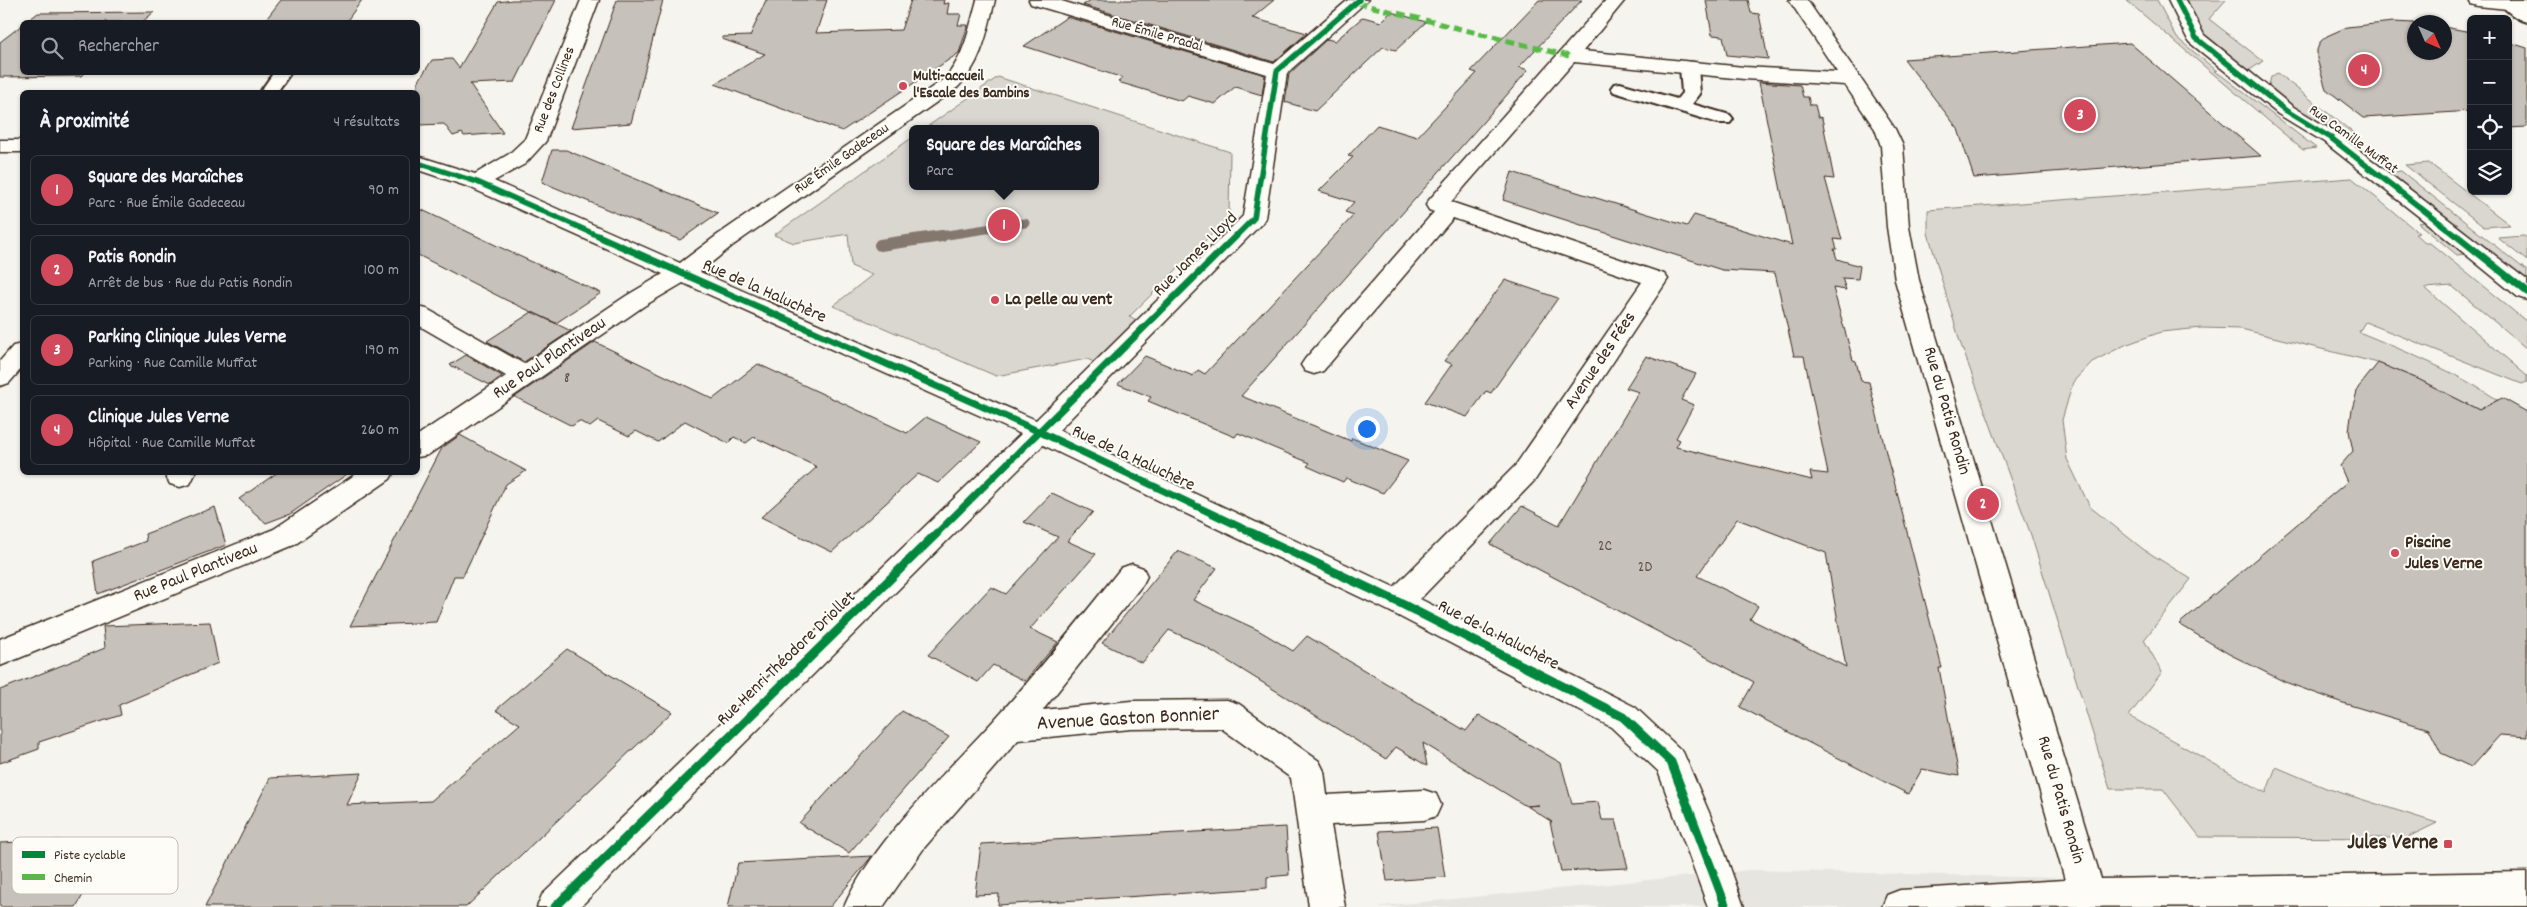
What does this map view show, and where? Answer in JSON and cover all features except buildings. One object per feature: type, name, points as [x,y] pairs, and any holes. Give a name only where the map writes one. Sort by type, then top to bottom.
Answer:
[{"type":"street","name":"Rue des Collines","points":[[477,182],[516,159],[536,141],[590,0]]},
{"type":"street","name":"Rue Émile Gadeceau","points":[[684,272],[724,241],[960,76],[969,62],[986,0]]},
{"type":"street","name":"Rue Émile Pradal","points":[[1038,0],[1276,70]]},
{"type":"street","points":[[1276,70],[1359,0]]},
{"type":"street","points":[[1314,366],[1449,209],[1437,205],[1616,0]]},
{"type":"street","name":"Rue du Patis Rondin","points":[[1798,0],[1885,129],[1892,146],[1898,226],[1907,280],[2088,896]]},
{"type":"street","name":"Rue Camille Muffat","points":[[2176,0],[2196,38],[2285,110],[2331,138],[2415,202],[2527,292]]},
{"type":"street","points":[[2478,0],[2518,4]]},
{"type":"street","points":[[1568,56],[1689,68],[1850,79]]},
{"type":"street","name":"Rue James Lloyd","points":[[1040,432],[1254,218],[1276,70]]},
{"type":"street","points":[[0,146],[20,146]]},
{"type":"street","name":"Rue de la Haluchère","points":[[420,164],[477,182],[684,272],[1040,432],[1398,602],[1623,717],[1670,762],[1699,831],[1726,907]]},
{"type":"street","name":"Avenue des Fées","points":[[1398,602],[1524,473],[1656,280],[1449,209]]},
{"type":"street","name":"Rue Paul Plantiveau","points":[[420,447],[635,301],[684,272]]},
{"type":"street","points":[[420,319],[526,376]]},
{"type":"street","points":[[0,377],[20,354]]},
{"type":"street","name":"Rue Henri Théodore Driollet","points":[[555,907],[1040,432]]},
{"type":"street","name":"Rue Paul Plantiveau","points":[[0,653],[284,537],[376,475]]},
{"type":"street","name":"Avenue Gaston Bonnier","points":[[862,907],[873,889],[946,797],[1009,727],[1132,576]]},
{"type":"street","name":"Avenue Gaston Bonnier","points":[[1009,727],[1131,715],[1227,714],[1307,771],[1311,811],[1327,907]]},
{"type":"street","points":[[1311,811],[1424,805]]},
{"type":"street","points":[[1900,907],[2088,896],[2527,888]]},
{"type":"lane","points":[[2518,4],[2527,17]]},
{"type":"lane","points":[[1681,106],[1691,94],[1689,68]]},
{"type":"lane","points":[[270,90],[281,75]]},
{"type":"lane","points":[[1620,88],[1724,119]]},
{"type":"shaded area","points":[[2126,0],[2157,0],[2177,38],[2217,71],[2214,71],[2316,148],[2303,150]]},
{"type":"shaded area","points":[[2187,0],[2226,0],[2209,19],[2263,61],[2247,72],[2205,38]]},
{"type":"shaded area","points":[[2277,73],[2361,139],[2344,139],[2285,103],[2268,89],[2271,77]]},
{"type":"shaded area","points":[[998,77],[1230,152],[1229,217],[1129,317],[1142,323],[1101,365],[1087,359],[996,376],[833,306],[872,275],[851,266],[848,234],[794,243],[774,235],[909,140],[909,190],[1099,190],[1099,125],[930,125]]},
{"type":"shaded area","points":[[2429,163],[2467,192],[2467,195],[2471,195],[2510,225],[2484,227],[2405,165]]},
{"type":"shaded area","points":[[2401,171],[2527,271],[2527,286],[2385,173]]},
{"type":"shaded area","points":[[2352,178],[2419,233],[2415,234],[2425,243],[2430,243],[2527,322],[2527,349],[2452,286],[2425,288],[2527,376],[2527,382],[2522,384],[2365,322],[2359,332],[2447,371],[2498,400],[2479,410],[2418,379],[2378,363],[2241,329],[2201,328],[2161,332],[2125,345],[2092,362],[2073,382],[2062,420],[2067,459],[2090,507],[2143,549],[2191,579],[2144,640],[2162,672],[2129,716],[2266,793],[2276,767],[2326,788],[2437,823],[2406,838],[2200,837],[2163,789],[2110,789],[2031,535],[1960,342],[1928,233],[1928,210]]},
{"type":"shaded area","points":[[2426,222],[2465,254],[2457,255],[2418,223]]},
{"type":"shaded area","points":[[2524,236],[2527,238],[2527,261],[2498,238]]},
{"type":"shaded area","points":[[1750,870],[2140,880],[2165,907],[1372,907]]},
{"type":"waterway","points":[[1017,224],[1025,223]]},
{"type":"waterway","points":[[934,237],[1006,226]]},
{"type":"waterway","points":[[880,245],[942,236]]},
{"type":"marked path","points":[[1357,3],[1569,56]]},
{"type":"cycle path","points":[[555,907],[1040,432],[1254,218],[1277,71],[1359,0]]},
{"type":"cycle path","points":[[2177,0],[2196,38],[2285,110],[2331,138],[2527,292]]},
{"type":"cycle path","points":[[420,164],[477,182],[1040,432],[1398,602],[1623,717],[1671,762],[1699,831],[1726,907]]},
{"type":"place","name":"Clinique Jules Verne","points":[[2364,70]]},
{"type":"place","name":"Multi-accueil l'Escale des Bambins","points":[[903,86]]},
{"type":"place","name":"Parking Clinique Jules Verne","points":[[2080,115]]},
{"type":"place","name":"Square des Maraîches","points":[[1004,225]]},
{"type":"place","name":"La pelle au vent","points":[[995,300]]},
{"type":"place","name":"Patis Rondin","points":[[1983,504]]},
{"type":"place","name":"Piscine Jules Verne","points":[[2395,553]]},
{"type":"place","name":"Jules Verne","points":[[2448,844]]}]
